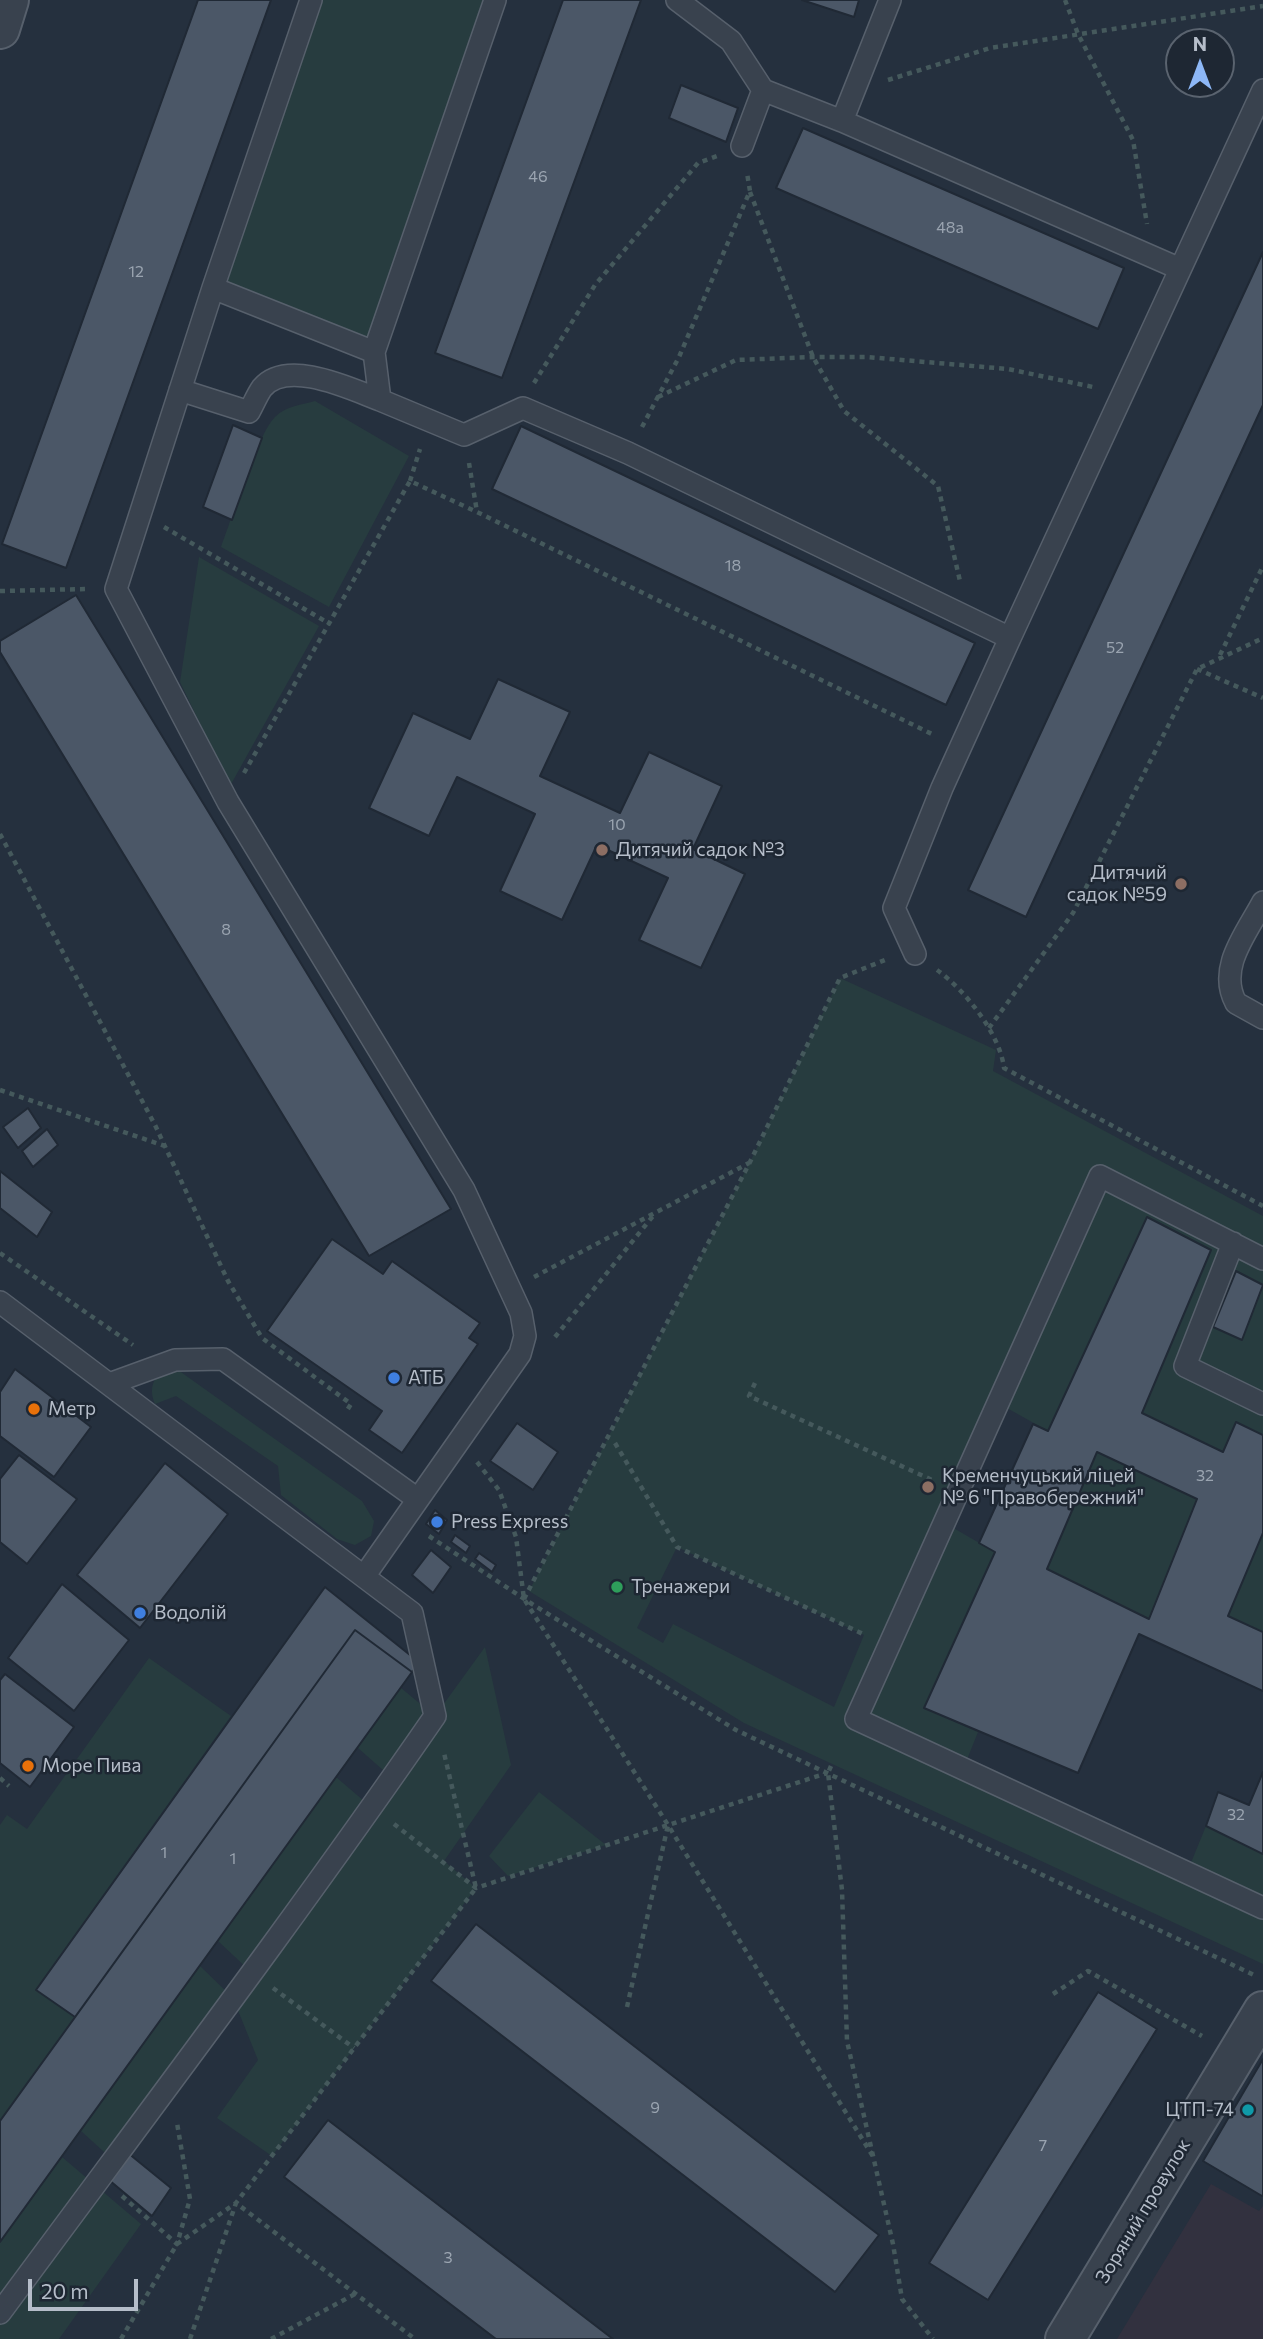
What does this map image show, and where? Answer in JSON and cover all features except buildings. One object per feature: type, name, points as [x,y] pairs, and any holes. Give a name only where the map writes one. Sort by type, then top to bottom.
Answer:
[{"type":"street","points":[[0,29],[9,0]]},
{"type":"street","name":"Зоряний провулок","points":[[1065,2339],[1263,2011]]},
{"type":"lane","points":[[311,0],[213,288],[116,589],[228,802],[464,1190],[521,1313],[525,1336],[520,1354],[416,1498],[365,1575]]},
{"type":"lane","points":[[380,400],[374,352],[495,0]]},
{"type":"lane","points":[[677,0],[732,41],[763,90],[842,121],[1178,268]]},
{"type":"lane","points":[[842,121],[890,0]]},
{"type":"lane","points":[[742,146],[763,90]]},
{"type":"lane","points":[[915,954],[894,908],[960,747],[1178,268],[1263,90]]},
{"type":"lane","points":[[213,288],[374,352]]},
{"type":"lane","points":[[180,390],[249,412],[264,386],[293,373],[328,380],[464,435],[523,408],[628,453],[1010,638]]},
{"type":"lane","points":[[1263,902],[1229,966],[1228,978],[1236,1003],[1263,1018]]},
{"type":"lane","points":[[1263,1259],[1100,1176],[856,1719],[1263,1908]]},
{"type":"lane","points":[[1233,1243],[1185,1366],[1263,1404]]},
{"type":"lane","points":[[0,1302],[412,1613],[435,1716],[169,2087],[0,2313]]},
{"type":"lane","points":[[109,1384],[175,1360],[223,1359],[416,1498]]},
{"type":"path","points":[[1065,0],[1078,34],[1133,141],[1153,257]]},
{"type":"path","points":[[852,95],[863,87],[990,48],[1263,6]]},
{"type":"path","points":[[490,424],[537,379],[595,285],[698,163],[742,146],[750,191],[813,357],[844,411],[938,486],[968,616]]},
{"type":"path","points":[[628,453],[679,357],[750,191]]},
{"type":"path","points":[[658,397],[736,360],[813,357],[867,357],[1007,369],[1121,393]]},
{"type":"path","points":[[464,435],[477,512]]},
{"type":"path","points":[[228,802],[410,481],[960,747]]},
{"type":"path","points":[[140,513],[330,624]]},
{"type":"path","points":[[1220,656],[1263,566]]},
{"type":"path","points":[[0,591],[116,589]]},
{"type":"path","points":[[989,1028],[1073,914],[1197,669],[1263,638]]},
{"type":"path","points":[[1197,669],[1263,698]]},
{"type":"path","points":[[0,834],[165,1146],[228,1281],[262,1338]]},
{"type":"path","points":[[524,1599],[750,1162],[840,978],[874,962],[915,954],[946,976],[989,1028],[1002,1048],[1004,1068],[1263,1206]]},
{"type":"path","points":[[0,1090],[165,1146]]},
{"type":"path","points":[[510,1289],[750,1162]]},
{"type":"path","points":[[554,1338],[656,1212]]},
{"type":"path","points":[[0,1253],[124,1341],[135,1345]]},
{"type":"path","points":[[755,1383],[749,1396],[936,1482]]},
{"type":"path","points":[[615,1443],[677,1547],[864,1634]]},
{"type":"path","points":[[471,1453],[499,1490],[516,1537],[524,1599],[668,1825],[874,2158]]},
{"type":"path","points":[[402,1518],[524,1599],[736,1730],[1263,1979]]},
{"type":"path","points":[[435,1716],[475,1888]]},
{"type":"path","points":[[831,1766],[828,1773],[842,1890],[847,2042],[893,2244],[902,2299],[933,2339]]},
{"type":"path","points":[[177,2244],[236,2203],[475,1888],[828,1773]]},
{"type":"path","points":[[0,1778],[9,1786]]},
{"type":"path","points":[[372,1807],[475,1888]]},
{"type":"path","points":[[627,2007],[668,1825]]},
{"type":"path","points":[[250,1971],[354,2048]]},
{"type":"path","points":[[1053,1994],[1088,1971],[1202,2036]]},
{"type":"path","points":[[121,2339],[177,2244],[190,2199],[169,2087]]},
{"type":"path","points":[[100,2178],[177,2244]]},
{"type":"path","points":[[236,2203],[415,2339]]},
{"type":"path","points":[[190,2339],[236,2203]]},
{"type":"path","points":[[271,2339],[355,2294]]},
{"type":"shaded area","points":[[1211,2184],[1259,2211],[1263,2206],[1263,2339],[1117,2339]]},
{"type":"green space","points":[[311,0],[495,0],[374,352],[213,288]]},
{"type":"green space","points":[[315,401],[409,456],[329,607],[221,547],[253,459],[268,427],[284,410]]},
{"type":"green space","points":[[199,557],[319,626],[230,786],[180,682]]},
{"type":"green space","name":"Кременчуцький ліцей № 6 \"Правобережний\"","points":[[840,978],[996,1050],[993,1071],[1263,1216],[1263,1435],[1236,1423],[1223,1452],[1142,1413],[1211,1250],[1147,1217],[1048,1431],[998,1403],[943,1522],[995,1552],[924,1708],[978,1732],[964,1767],[1188,1870],[1206,1826],[1263,1854],[1263,1964],[744,1723],[529,1591],[750,1162]],"holes":[[[677,1547],[864,1635],[834,1707],[673,1624],[663,1643],[637,1628]]]},
{"type":"green space","points":[[178,1370],[362,1501],[374,1521],[371,1536],[355,1545],[337,1539],[281,1495],[278,1466],[176,1396],[155,1404],[152,1388],[159,1373]]},
{"type":"green space","points":[[1097,1452],[1197,1499],[1149,1619],[1047,1569]]},
{"type":"green space","points":[[1263,1533],[1263,1632],[1228,1616]]},
{"type":"green space","points":[[485,1647],[511,1765],[444,1861],[476,1888],[272,2156],[217,2118],[258,2060],[233,1998],[114,2161],[81,2131],[200,1966],[232,1997],[250,1971],[218,1941],[336,1777],[371,1807],[392,1778],[358,1748],[401,1688],[435,1716]]},
{"type":"green space","points":[[149,1658],[231,1716],[36,1989],[75,2017],[0,2121],[0,1825],[7,1815],[27,1829]]},
{"type":"green space","points":[[539,1792],[606,1845],[508,1876],[489,1856]]},
{"type":"green space","points":[[62,2157],[141,2224],[59,2339],[0,2339],[0,2242]]},
{"type":"place","name":"Дитячий садок №3","points":[[602,850]]},
{"type":"place","name":"Дитячий садок №59","points":[[1181,884]]},
{"type":"place","name":"АТБ","points":[[394,1378]]},
{"type":"place","name":"Метр","points":[[34,1409]]},
{"type":"place","name":"Кременчуцький ліцей № 6 \"Правобережний\"","points":[[928,1487]]},
{"type":"place","name":"Press Express","points":[[437,1522]]},
{"type":"place","name":"Тренажери","points":[[617,1587]]},
{"type":"place","name":"Водолій","points":[[140,1613]]},
{"type":"place","name":"Море Пива","points":[[28,1766]]},
{"type":"place","name":"ЦТП-74","points":[[1248,2110]]}]
